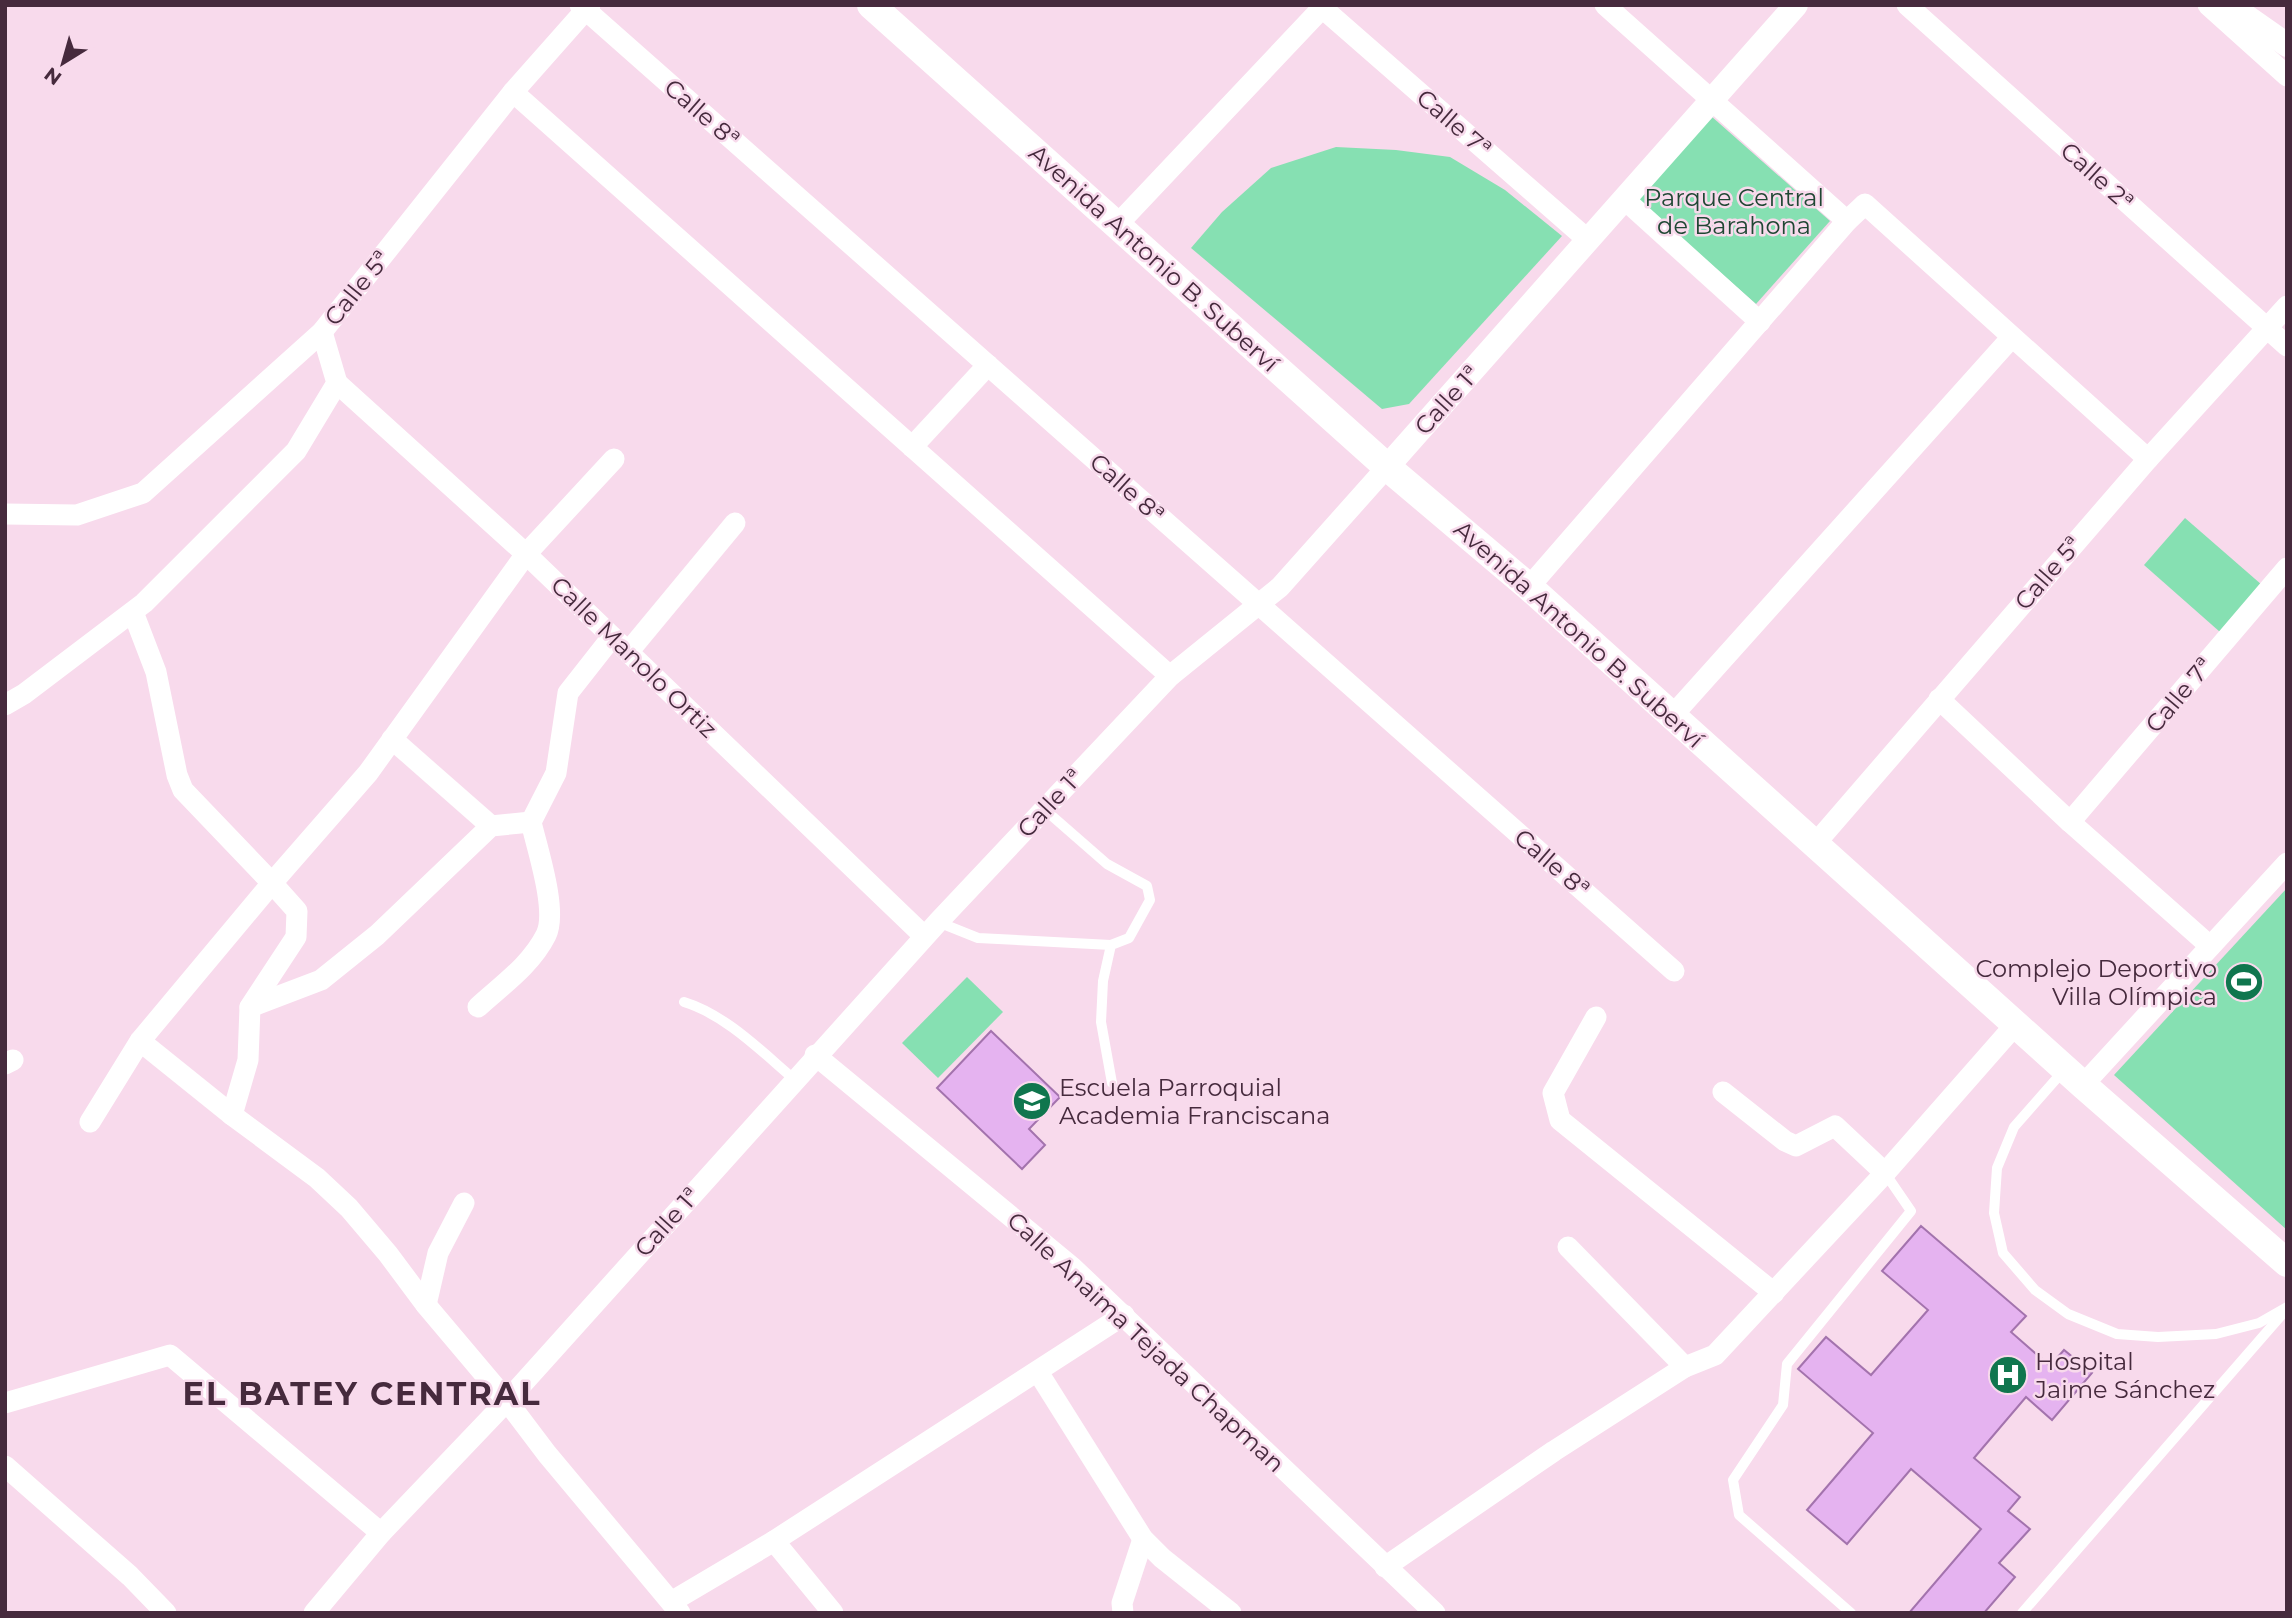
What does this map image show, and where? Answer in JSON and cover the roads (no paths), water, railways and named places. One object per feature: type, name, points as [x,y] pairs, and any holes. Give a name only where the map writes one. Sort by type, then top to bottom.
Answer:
[{"type":"main road","name":"Avenida Antonio B. Suberví","points":[[871,5],[1387,467],[1530,587],[2074,1077],[2287,1263]]},
{"type":"street","points":[[1605,5],[1847,221]]},
{"type":"street","name":"Calle 1ª","points":[[314,1613],[381,1533],[507,1401],[931,929],[1170,676],[1280,587],[1796,5]]},
{"type":"street","name":"Calle 2ª","points":[[1907,5],[2287,346]]},
{"type":"street","points":[[2208,5],[2287,76]]},
{"type":"street","points":[[2230,5],[2287,45]]},
{"type":"street","name":"Calle 5ª","points":[[337,383],[322,331],[513,92],[585,7]]},
{"type":"street","name":"Calle 8ª","points":[[585,7],[1674,971]]},
{"type":"street","points":[[1118,225],[1321,7]]},
{"type":"street","name":"Calle 7ª","points":[[1321,7],[1588,240]]},
{"type":"street","points":[[513,92],[1170,676]]},
{"type":"street","points":[[1624,199],[1760,322]]},
{"type":"street","points":[[1530,587],[1847,221],[1866,204],[2148,459]]},
{"type":"street","name":"Calle 5ª","points":[[1815,844],[2148,459],[2287,306]]},
{"type":"street","points":[[5,514],[77,515],[143,493],[322,331]]},
{"type":"street","points":[[1672,716],[2012,337]]},
{"type":"street","points":[[912,447],[988,365]]},
{"type":"street","points":[[5,705],[24,694],[144,603],[296,451],[337,383]]},
{"type":"street","name":"Calle Manolo Ortiz","points":[[337,383],[931,929]]},
{"type":"street","points":[[90,1122],[140,1041],[368,773],[526,554],[614,459]]},
{"type":"street","points":[[478,1007],[529,961],[548,932],[549,891],[531,822],[556,773],[568,693],[620,644],[735,523]]},
{"type":"street","name":"Calle 7ª","points":[[2070,822],[2287,568]]},
{"type":"street","points":[[133,612],[156,672],[177,775],[183,790],[297,911],[296,937],[250,1007],[248,1060],[232,1115]]},
{"type":"street","points":[[1939,699],[2070,822],[2210,946]]},
{"type":"street","points":[[392,739],[491,826]]},
{"type":"street","points":[[250,1007],[321,980],[377,935],[491,826],[531,822]]},
{"type":"street","points":[[2074,1077],[2210,946],[2287,863]]},
{"type":"street","points":[[1596,1017],[1553,1093],[1560,1119],[1773,1293]]},
{"type":"street","points":[[1385,1567],[1554,1451],[1685,1367],[1715,1355],[1885,1173],[2016,1024]]},
{"type":"street","points":[[140,1041],[232,1115],[317,1178],[349,1208],[547,1454],[675,1607],[1124,1315]]},
{"type":"street","name":"Calle Anaima Tejada Chapman","points":[[815,1055],[1072,1267],[1433,1612]]},
{"type":"street","points":[[1723,1092],[1785,1141],[1796,1146],[1835,1126],[1885,1173]]},
{"type":"street","points":[[426,1305],[438,1253],[464,1203]]},
{"type":"street","points":[[1568,1247],[1685,1367]]},
{"type":"street","points":[[5,1403],[170,1355],[381,1533]]},
{"type":"street","points":[[1038,1372],[1143,1539],[1162,1558],[1231,1613]]},
{"type":"street","points":[[5,1466],[130,1576],[166,1613]]},
{"type":"street","points":[[1124,1613],[1122,1603],[1143,1539]]},
{"type":"street","points":[[774,1541],[833,1613]]},
{"type":"lane","points":[[931,929],[978,938],[1111,945],[1129,938],[1150,900],[1147,886],[1107,863],[1044,809]]},
{"type":"lane","points":[[1111,945],[1103,981],[1101,1022],[1112,1083]]},
{"type":"lane","points":[[684,1002],[702,1008],[733,1029],[794,1079]]},
{"type":"lane","points":[[2074,1077],[2014,1127],[1997,1168],[1994,1213],[2003,1253],[2035,1290],[2068,1314],[2118,1334],[2158,1338],[2216,1334],[2259,1323],[2287,1308]]},
{"type":"lane","points":[[1851,1613],[1739,1516],[1733,1480],[1783,1405],[1787,1364],[1911,1211],[1885,1173]]},
{"type":"lane","points":[[2022,1613],[2287,1308]]},
{"type":"place","name":"Complejo Deportivo Villa Olímpica","points":[[2244,982]]},
{"type":"place","name":"Escuela Parroquial Academia Franciscana","points":[[1032,1101]]},
{"type":"place","name":"Hospital Jaime Sánchez","points":[[2008,1375]]},
{"type":"district","name":"EL BATEY CENTRAL","points":[[362,1393]]},
{"type":"park label","name":"Parque Central de Barahona","points":[[1734,211]]}]
